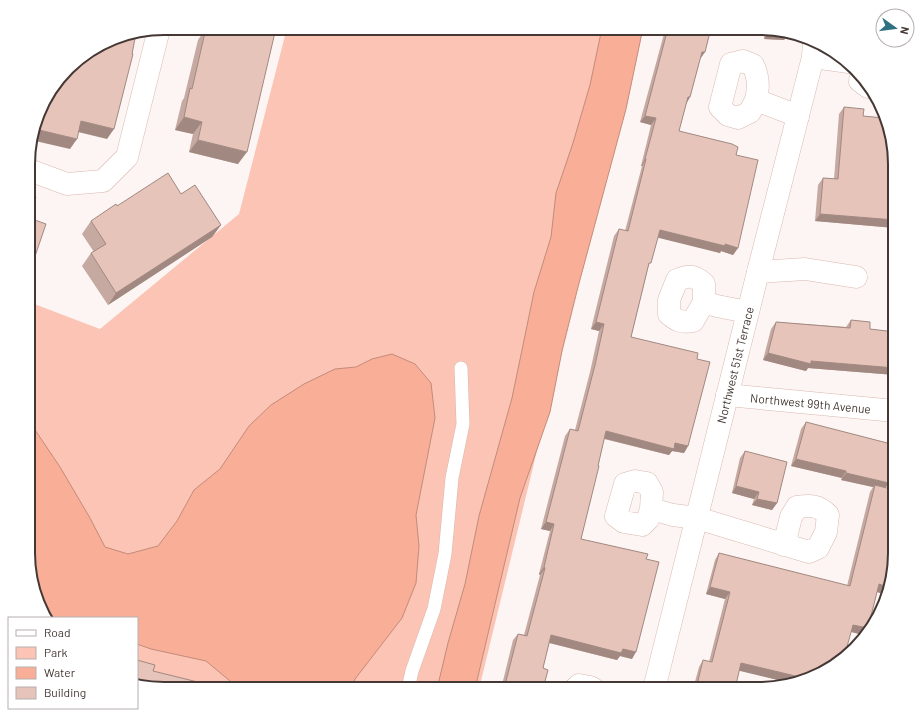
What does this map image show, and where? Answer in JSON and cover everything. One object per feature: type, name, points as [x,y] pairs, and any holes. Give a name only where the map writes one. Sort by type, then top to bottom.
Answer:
[{"type":"street","points":[[35,172],[67,184],[103,181],[127,157],[158,35]]},
{"type":"street","points":[[814,49],[824,53]]},
{"type":"street","name":"Northwest 51st Terrace","points":[[656,682],[814,49]]},
{"type":"street","points":[[756,100],[798,116]]},
{"type":"street","points":[[758,272],[805,268],[856,277]]},
{"type":"street","points":[[704,302],[748,312]]},
{"type":"street","name":"Northwest 99th Avenue","points":[[727,395],[888,410]]},
{"type":"street","points":[[651,509],[673,515],[697,518],[784,544]]},
{"type":"lane","points":[[410,682],[434,608],[445,554],[452,478],[463,424],[461,368]]},
{"type":"green space","points":[[285,35],[609,35],[556,373],[481,682],[156,682],[139,680],[138,617],[52,617],[48,610],[39,586],[35,561],[35,304],[100,329],[239,214]]},
{"type":"water","points":[[601,35],[642,35],[626,109],[562,351],[550,412],[520,498],[477,682],[439,682],[465,584],[479,516],[512,398],[534,292],[551,237],[556,193],[573,143],[590,85]]},
{"type":"water","points":[[392,354],[415,364],[431,383],[435,418],[416,515],[419,546],[416,583],[402,618],[354,682],[230,682],[206,661],[151,649],[138,644],[138,617],[52,617],[39,586],[35,561],[35,430],[60,467],[105,547],[128,554],[158,546],[177,521],[194,490],[220,469],[249,426],[271,405],[304,384],[335,369],[356,367],[372,359]]},
{"type":"building","points":[[204,35],[274,35],[247,152],[198,140],[202,122],[184,117],[190,88],[192,89]]},
{"type":"building","points":[[666,35],[709,35],[705,52],[702,52],[679,131],[732,144],[738,147],[736,155],[758,160],[738,248],[660,230],[651,263],[649,263],[631,337],[698,353],[697,359],[710,362],[688,446],[675,443],[674,449],[606,431],[581,539],[648,554],[646,559],[659,562],[636,652],[623,649],[621,653],[551,635],[543,668],[548,670],[545,682],[506,682],[518,634],[527,636],[545,568],[554,524],[546,522],[570,429],[578,431],[595,365],[604,324],[596,322],[619,229],[628,231],[646,159],[656,118],[645,116]]},
{"type":"building","points":[[135,38],[133,54],[114,129],[81,121],[77,139],[39,130],[52,100],[67,79],[79,67],[100,52]]},
{"type":"building","points":[[844,107],[864,109],[863,116],[879,118],[886,139],[888,156],[888,219],[820,214],[823,178],[838,179]]},
{"type":"building","points":[[168,173],[181,194],[195,185],[221,225],[116,293],[91,253],[106,244],[91,221],[116,204],[117,206]]},
{"type":"building","points":[[35,220],[46,224],[35,256]]},
{"type":"building","points":[[851,320],[870,322],[870,329],[888,331],[888,367],[811,361],[811,364],[768,353],[776,322],[850,328]]},
{"type":"building","points":[[806,422],[888,443],[888,483],[846,473],[846,471],[796,459]]},
{"type":"building","points":[[745,451],[787,462],[777,503],[757,499],[759,492],[736,486]]},
{"type":"building","points":[[875,485],[888,488],[888,561],[886,578],[884,586],[879,584],[871,618],[864,627],[853,625],[847,647],[816,669],[796,676],[741,663],[737,682],[698,682],[703,660],[712,662],[730,592],[710,587],[719,553],[850,586]]},
{"type":"building","points":[[138,660],[155,665],[153,671],[198,682],[156,682],[138,680]]}]
